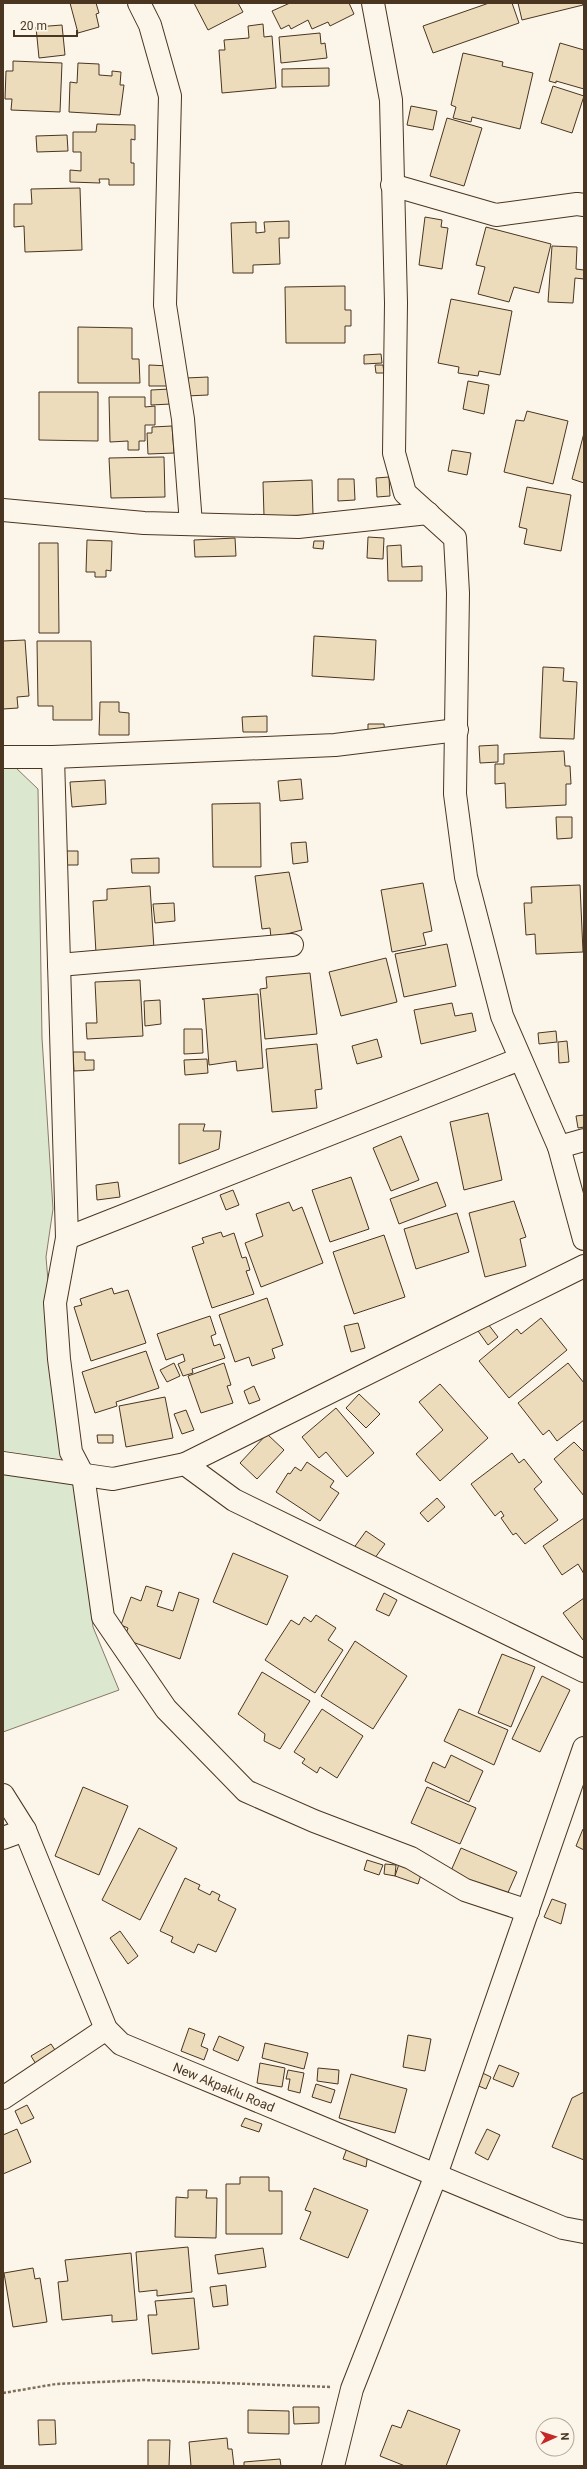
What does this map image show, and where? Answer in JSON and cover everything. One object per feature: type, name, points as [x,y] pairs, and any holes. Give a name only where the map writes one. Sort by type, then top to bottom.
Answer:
[{"type":"street","points":[[139,3],[150,25],[170,96],[166,305],[183,419],[191,524]]},
{"type":"street","points":[[373,3],[391,100],[396,303],[394,453],[405,493],[455,538],[458,593],[456,794],[466,878],[502,1016],[559,1147],[584,1238]]},
{"type":"street","points":[[392,185],[496,215],[578,204],[584,205]]},
{"type":"street","points":[[3,510],[144,523],[298,527],[428,514]]},
{"type":"street","points":[[3,757],[53,758],[335,745],[457,730]]},
{"type":"street","points":[[53,758],[67,1238],[55,1303],[70,1446],[71,1452],[83,1475],[103,1617],[166,1709],[246,1791],[314,1821],[411,1858],[465,1890],[528,1910]]},
{"type":"street","points":[[59,965],[292,945]]},
{"type":"street","points":[[67,1238],[520,1059]]},
{"type":"street","points":[[559,1147],[584,1140]]},
{"type":"street","points":[[3,1463],[114,1479],[185,1464],[584,1266]]},
{"type":"street","points":[[185,1464],[234,1500],[584,1671]]},
{"type":"street","points":[[333,2466],[352,2388],[436,2175],[584,1748]]},
{"type":"street","name":"New Akpaklu Road","points":[[3,1795],[25,1830],[106,2030],[121,2044],[563,2228],[584,2232]]},
{"type":"street","points":[[3,1838],[25,1830]]},
{"type":"street","points":[[3,2098],[106,2030]]},
{"type":"path","points":[[3,2393],[56,2384],[143,2380],[352,2388]]},
{"type":"green space","points":[[3,767],[15,767],[38,789],[42,1038],[53,1209],[46,1257],[61,1434],[75,1484],[93,1627],[119,1690],[3,1732]]},
{"type":"building","points":[[70,3],[96,3],[99,13],[96,14],[99,27],[78,33]]},
{"type":"building","points":[[194,3],[238,3],[243,12],[208,30]]},
{"type":"building","points":[[290,3],[349,3],[354,14],[330,26],[328,22],[312,29],[308,20],[291,29],[289,25],[281,29],[272,11]]},
{"type":"building","points":[[489,3],[512,3],[519,23],[433,53],[423,26]]},
{"type":"building","points":[[518,3],[582,3],[583,5],[522,20]]},
{"type":"building","points":[[263,24],[264,37],[272,36],[276,88],[222,93],[219,50],[225,50],[224,40],[249,38],[248,26]]},
{"type":"building","points":[[62,25],[65,55],[39,58],[36,27]]},
{"type":"building","points":[[320,33],[321,44],[325,43],[327,58],[281,63],[279,37]]},
{"type":"building","points":[[560,43],[584,50],[584,89],[556,81],[556,83],[549,81]]},
{"type":"building","points":[[463,53],[503,62],[502,66],[533,73],[520,129],[472,117],[471,122],[453,118],[456,107],[451,105]]},
{"type":"building","points":[[13,61],[62,63],[60,112],[11,110],[12,99],[5,99],[6,71],[13,71]]},
{"type":"building","points":[[78,63],[99,64],[99,75],[112,76],[112,71],[121,72],[120,85],[124,85],[120,115],[69,112],[70,82],[77,83]]},
{"type":"building","points":[[329,68],[329,86],[282,87],[282,69]]},
{"type":"building","points":[[553,86],[584,96],[572,133],[541,123]]},
{"type":"building","points":[[411,106],[437,111],[433,130],[407,125]]},
{"type":"building","points":[[447,118],[482,128],[464,186],[430,176]]},
{"type":"building","points":[[97,124],[135,125],[135,140],[131,139],[131,163],[134,163],[134,185],[109,185],[109,179],[99,179],[100,183],[70,182],[70,170],[81,171],[81,152],[73,152],[73,132],[96,132]]},
{"type":"building","points":[[67,135],[68,151],[37,152],[36,136]]},
{"type":"building","points":[[80,188],[82,250],[25,252],[24,226],[14,227],[14,204],[32,204],[31,189]]},
{"type":"building","points":[[425,217],[442,220],[441,227],[448,228],[442,269],[419,265]]},
{"type":"building","points":[[289,221],[289,238],[279,238],[280,264],[253,265],[253,273],[233,273],[231,223],[256,222],[256,233],[265,232],[264,222]]},
{"type":"building","points":[[486,227],[551,244],[539,293],[514,287],[509,302],[478,294],[485,267],[476,265]]},
{"type":"building","points":[[552,246],[577,247],[576,269],[584,270],[584,279],[575,278],[573,303],[548,302]]},
{"type":"building","points":[[345,286],[345,310],[351,310],[351,326],[345,326],[345,343],[286,343],[285,287]]},
{"type":"building","points":[[451,299],[512,311],[500,375],[479,371],[478,376],[458,373],[459,367],[438,363]]},
{"type":"building","points":[[78,327],[132,328],[132,359],[139,359],[140,383],[78,383]]},
{"type":"building","points":[[381,354],[382,363],[364,364],[364,355]]},
{"type":"building","points":[[149,365],[170,366],[170,386],[149,386]]},
{"type":"building","points":[[375,365],[383,365],[384,373],[376,373]]},
{"type":"building","points":[[208,377],[208,395],[186,396],[186,378]]},
{"type":"building","points":[[468,381],[489,385],[484,414],[463,409]]},
{"type":"building","points":[[170,389],[171,404],[151,405],[151,390]]},
{"type":"building","points":[[39,392],[98,392],[98,441],[39,440]]},
{"type":"building","points":[[109,397],[145,397],[145,407],[155,406],[155,425],[145,425],[145,441],[139,441],[139,450],[128,450],[128,441],[110,442]]},
{"type":"building","points":[[527,411],[568,421],[553,484],[504,472],[516,420],[524,421]]},
{"type":"building","points":[[172,426],[174,453],[148,454],[147,433],[152,433],[152,427]]},
{"type":"building","points":[[584,433],[584,483],[572,479]]},
{"type":"building","points":[[452,450],[471,453],[467,475],[448,471]]},
{"type":"building","points":[[164,457],[165,497],[111,498],[109,458]]},
{"type":"building","points":[[389,477],[390,496],[377,497],[376,478]]},
{"type":"building","points":[[338,479],[354,479],[355,500],[338,501]]},
{"type":"building","points":[[312,480],[313,515],[264,516],[263,482]]},
{"type":"building","points":[[527,487],[571,495],[561,551],[524,544],[527,529],[519,527]]},
{"type":"building","points":[[368,537],[384,538],[383,559],[367,558]]},
{"type":"building","points":[[235,538],[236,556],[195,557],[194,540]]},
{"type":"building","points":[[87,540],[112,541],[111,571],[106,570],[106,577],[95,577],[95,572],[86,572]]},
{"type":"building","points":[[314,541],[324,541],[323,549],[313,548]]},
{"type":"building","points":[[39,543],[58,543],[59,633],[39,633]]},
{"type":"building","points":[[401,545],[402,567],[422,566],[422,581],[388,581],[387,546]]},
{"type":"building","points":[[314,636],[376,640],[374,680],[312,676]]},
{"type":"building","points":[[25,640],[29,696],[17,697],[18,708],[3,709],[3,641]]},
{"type":"building","points":[[37,641],[91,641],[92,720],[53,720],[53,706],[38,706]]},
{"type":"building","points":[[543,667],[564,668],[563,681],[577,682],[574,739],[540,738]]},
{"type":"building","points":[[100,702],[119,702],[119,712],[129,713],[129,735],[99,735]]},
{"type":"building","points":[[267,716],[267,732],[243,732],[242,717]]},
{"type":"building","points":[[368,724],[384,724],[385,736],[368,736]]},
{"type":"building","points":[[498,745],[498,762],[480,763],[479,746]]},
{"type":"building","points":[[564,751],[565,766],[570,766],[571,784],[566,784],[566,805],[506,808],[505,783],[495,784],[495,764],[504,764],[504,754]]},
{"type":"building","points":[[301,779],[303,799],[280,801],[278,781]]},
{"type":"building","points":[[105,780],[106,804],[72,807],[70,782]]},
{"type":"building","points":[[260,803],[261,867],[213,867],[212,804]]},
{"type":"building","points":[[556,817],[572,817],[572,838],[557,839]]},
{"type":"building","points":[[306,842],[308,862],[293,864],[291,843]]},
{"type":"building","points":[[64,851],[78,851],[78,865],[65,865]]},
{"type":"building","points":[[159,858],[159,873],[132,873],[131,859]]},
{"type":"building","points":[[289,872],[302,930],[271,938],[270,928],[262,929],[255,876]]},
{"type":"building","points":[[423,883],[432,931],[423,933],[426,945],[392,952],[381,890]]},
{"type":"building","points":[[580,885],[583,952],[536,954],[535,934],[526,935],[524,903],[532,903],[531,887]]},
{"type":"building","points":[[150,886],[154,949],[96,953],[93,901],[107,900],[107,889]]},
{"type":"building","points":[[174,903],[175,921],[155,923],[153,904]]},
{"type":"building","points":[[447,944],[456,986],[404,997],[395,954]]},
{"type":"building","points":[[386,958],[397,1002],[341,1016],[329,972]]},
{"type":"building","points":[[310,973],[317,1034],[265,1039],[260,989],[267,988],[266,977]]},
{"type":"building","points":[[140,980],[143,1036],[87,1039],[86,1023],[97,1023],[95,982]]},
{"type":"building","points":[[258,994],[263,1068],[237,1071],[236,1061],[209,1065],[204,999],[202,999]]},
{"type":"building","points":[[160,1000],[161,1024],[145,1026],[144,1001]]},
{"type":"building","points":[[452,1003],[455,1016],[472,1013],[476,1031],[421,1044],[414,1010]]},
{"type":"building","points":[[184,1029],[202,1029],[203,1053],[184,1054]]},
{"type":"building","points":[[556,1031],[557,1042],[539,1044],[538,1033]]},
{"type":"building","points":[[377,1039],[382,1057],[357,1064],[352,1046]]},
{"type":"building","points":[[567,1041],[569,1062],[559,1063],[558,1042]]},
{"type":"building","points":[[317,1044],[322,1089],[315,1090],[317,1108],[272,1112],[266,1049]]},
{"type":"building","points":[[73,1052],[85,1052],[85,1060],[94,1060],[94,1070],[74,1071]]},
{"type":"building","points":[[207,1059],[208,1073],[185,1075],[184,1060]]},
{"type":"building","points":[[488,1113],[502,1180],[464,1190],[450,1122]]},
{"type":"building","points":[[584,1115],[584,1127],[578,1128],[576,1116]]},
{"type":"building","points":[[179,1124],[205,1124],[203,1131],[221,1131],[219,1149],[179,1164]]},
{"type":"building","points":[[401,1136],[419,1180],[391,1191],[373,1148]]},
{"type":"building","points":[[351,1177],[369,1229],[330,1242],[312,1190]]},
{"type":"building","points":[[118,1182],[120,1197],[97,1200],[96,1185]]},
{"type":"building","points":[[437,1182],[446,1206],[399,1224],[390,1199]]},
{"type":"building","points":[[233,1190],[239,1205],[226,1210],[220,1195]]},
{"type":"building","points":[[514,1201],[526,1237],[520,1239],[526,1266],[485,1277],[469,1213]]},
{"type":"building","points":[[289,1202],[293,1211],[302,1207],[323,1263],[261,1287],[245,1243],[263,1236],[256,1214]]},
{"type":"building","points":[[457,1213],[469,1252],[416,1269],[404,1229]]},
{"type":"building","points":[[221,1232],[223,1237],[234,1233],[242,1258],[246,1257],[250,1270],[246,1271],[254,1294],[212,1308],[192,1247],[204,1243],[202,1238]]},
{"type":"building","points":[[384,1235],[405,1297],[354,1314],[333,1252]]},
{"type":"building","points":[[112,1288],[114,1294],[128,1290],[146,1343],[91,1361],[74,1307],[82,1305],[80,1299]]},
{"type":"building","points":[[267,1298],[283,1345],[272,1349],[275,1358],[252,1366],[249,1357],[235,1362],[219,1315]]},
{"type":"building","points":[[210,1316],[216,1334],[211,1336],[214,1346],[220,1344],[225,1358],[192,1369],[193,1373],[183,1376],[178,1364],[185,1361],[183,1354],[166,1360],[157,1334]]},
{"type":"building","points":[[541,1318],[567,1350],[509,1398],[479,1361],[517,1329],[521,1334]]},
{"type":"building","points":[[358,1323],[365,1348],[351,1352],[344,1326]]},
{"type":"building","points":[[488,1324],[498,1337],[488,1345],[478,1331]]},
{"type":"building","points":[[146,1351],[159,1388],[116,1402],[117,1406],[95,1413],[82,1372]]},
{"type":"building","points":[[174,1363],[180,1376],[167,1382],[160,1370]]},
{"type":"building","points":[[224,1363],[231,1385],[227,1386],[233,1403],[201,1413],[188,1376]]},
{"type":"building","points":[[568,1363],[584,1383],[584,1420],[557,1441],[549,1430],[543,1435],[518,1403]]},
{"type":"building","points":[[440,1384],[488,1438],[440,1481],[416,1454],[443,1430],[419,1402]]},
{"type":"building","points":[[254,1386],[260,1400],[249,1404],[244,1391]]},
{"type":"building","points":[[359,1394],[380,1414],[366,1428],[346,1408]]},
{"type":"building","points":[[165,1397],[173,1438],[126,1447],[119,1406]]},
{"type":"building","points":[[336,1408],[374,1453],[347,1477],[326,1452],[319,1458],[302,1437]]},
{"type":"building","points":[[186,1410],[194,1430],[182,1434],[174,1414]]},
{"type":"building","points":[[267,1434],[284,1450],[257,1479],[240,1463]]},
{"type":"building","points":[[97,1435],[113,1435],[113,1443],[98,1443]]},
{"type":"building","points":[[574,1442],[584,1452],[584,1496],[554,1459]]},
{"type":"building","points":[[512,1453],[519,1463],[524,1459],[542,1482],[534,1489],[558,1520],[525,1544],[516,1533],[513,1535],[501,1518],[504,1516],[501,1511],[495,1516],[471,1484]]},
{"type":"building","points":[[307,1462],[334,1481],[330,1487],[339,1493],[320,1521],[276,1492],[288,1473],[290,1474],[295,1467],[301,1471]]},
{"type":"building","points":[[437,1498],[445,1507],[428,1522],[420,1513]]},
{"type":"building","points":[[584,1518],[584,1574],[578,1564],[562,1575],[543,1546]]},
{"type":"building","points":[[366,1531],[385,1544],[372,1562],[353,1549]]},
{"type":"building","points":[[233,1553],[288,1576],[267,1625],[213,1602]]},
{"type":"building","points":[[146,1586],[162,1591],[157,1606],[173,1611],[179,1592],[199,1599],[180,1659],[124,1639],[128,1628],[121,1625],[131,1597],[141,1601]]},
{"type":"building","points":[[384,1593],[397,1600],[389,1616],[376,1610]]},
{"type":"building","points":[[584,1598],[584,1639],[583,1640],[563,1613]]},
{"type":"building","points":[[316,1615],[336,1628],[328,1640],[343,1650],[315,1693],[265,1660],[291,1620],[299,1625],[304,1617],[311,1622]]},
{"type":"building","points":[[355,1641],[407,1676],[373,1729],[321,1696]]},
{"type":"building","points":[[502,1654],[535,1667],[511,1727],[478,1713]]},
{"type":"building","points":[[262,1672],[310,1701],[280,1749],[264,1741],[265,1734],[238,1714]]},
{"type":"building","points":[[542,1676],[570,1690],[540,1752],[512,1739]]},
{"type":"building","points":[[322,1709],[363,1736],[337,1778],[320,1767],[317,1773],[302,1763],[305,1759],[294,1752]]},
{"type":"building","points":[[459,1709],[508,1730],[494,1765],[444,1741]]},
{"type":"building","points":[[451,1755],[483,1771],[469,1802],[425,1781],[433,1762],[445,1768]]},
{"type":"building","points":[[83,1787],[128,1806],[99,1875],[55,1856]]},
{"type":"building","points":[[427,1787],[476,1808],[460,1844],[411,1823]]},
{"type":"building","points":[[139,1828],[177,1848],[140,1920],[102,1900]]},
{"type":"building","points":[[584,1829],[584,1850],[576,1846]]},
{"type":"building","points":[[461,1848],[517,1872],[506,1897],[450,1873]]},
{"type":"building","points":[[367,1860],[383,1865],[379,1875],[364,1870]]},
{"type":"building","points":[[385,1864],[396,1865],[395,1876],[384,1874]]},
{"type":"building","points":[[399,1864],[422,1872],[418,1884],[395,1876]]},
{"type":"building","points":[[185,1878],[200,1885],[198,1889],[210,1895],[212,1891],[220,1895],[218,1900],[236,1909],[216,1952],[198,1944],[194,1953],[171,1942],[173,1937],[160,1931]]},
{"type":"building","points":[[552,1899],[566,1904],[561,1924],[544,1917]]},
{"type":"building","points":[[120,1931],[138,1956],[128,1964],[110,1938]]},
{"type":"building","points":[[189,2028],[205,2034],[201,2046],[208,2049],[204,2060],[181,2051]]},
{"type":"building","points":[[408,2035],[431,2039],[425,2071],[403,2067]]},
{"type":"building","points":[[219,2036],[244,2047],[238,2061],[213,2050]]},
{"type":"building","points":[[265,2043],[308,2053],[304,2069],[262,2058]]},
{"type":"building","points":[[51,2044],[59,2056],[39,2069],[31,2056]]},
{"type":"building","points":[[260,2063],[285,2068],[282,2087],[257,2083]]},
{"type":"building","points":[[499,2065],[519,2073],[513,2087],[493,2079]]},
{"type":"building","points":[[318,2068],[339,2070],[338,2084],[317,2081]]},
{"type":"building","points":[[288,2070],[304,2073],[300,2093],[288,2090],[290,2079],[286,2079]]},
{"type":"building","points":[[476,2070],[491,2077],[486,2089],[471,2083]]},
{"type":"building","points":[[351,2074],[407,2089],[395,2133],[339,2118]]},
{"type":"building","points":[[316,2084],[335,2090],[331,2103],[312,2097]]},
{"type":"building","points":[[584,2092],[584,2160],[552,2147],[572,2098]]},
{"type":"building","points":[[27,2105],[34,2118],[21,2124],[15,2111]]},
{"type":"building","points":[[245,2118],[262,2124],[259,2132],[241,2126]]},
{"type":"building","points":[[17,2129],[31,2162],[3,2174],[3,2135]]},
{"type":"building","points":[[487,2129],[500,2135],[488,2160],[475,2153]]},
{"type":"building","points":[[347,2148],[368,2153],[366,2167],[343,2159]]},
{"type":"building","points":[[240,2177],[269,2177],[269,2191],[282,2191],[282,2234],[226,2234],[226,2184],[240,2184]]},
{"type":"building","points":[[314,2188],[368,2210],[348,2258],[300,2239],[311,2212],[305,2210]]},
{"type":"building","points":[[188,2190],[207,2190],[206,2198],[217,2198],[216,2238],[175,2237],[176,2197],[188,2198]]},
{"type":"building","points":[[188,2247],[192,2292],[157,2296],[157,2290],[139,2292],[136,2252]]},
{"type":"building","points":[[263,2248],[266,2267],[218,2274],[215,2255]]},
{"type":"building","points":[[131,2253],[137,2320],[112,2322],[112,2315],[62,2320],[58,2282],[68,2281],[65,2260]]},
{"type":"building","points":[[33,2268],[35,2279],[40,2278],[47,2322],[13,2327],[4,2273]]},
{"type":"building","points":[[226,2285],[228,2305],[213,2307],[210,2287]]},
{"type":"building","points":[[194,2298],[199,2349],[152,2354],[148,2315],[157,2315],[155,2301]]},
{"type":"building","points":[[293,2407],[319,2407],[319,2423],[294,2424]]},
{"type":"building","points":[[248,2410],[289,2411],[289,2434],[248,2433]]},
{"type":"building","points":[[408,2410],[460,2430],[446,2466],[405,2466],[380,2456],[392,2425],[401,2428]]},
{"type":"building","points":[[38,2420],[55,2420],[56,2444],[39,2445]]},
{"type":"building","points":[[227,2438],[228,2449],[232,2449],[234,2466],[191,2466],[189,2442]]},
{"type":"building","points":[[148,2440],[170,2440],[169,2466],[148,2466]]},
{"type":"building","points":[[280,2459],[281,2466],[244,2466],[244,2462]]}]
